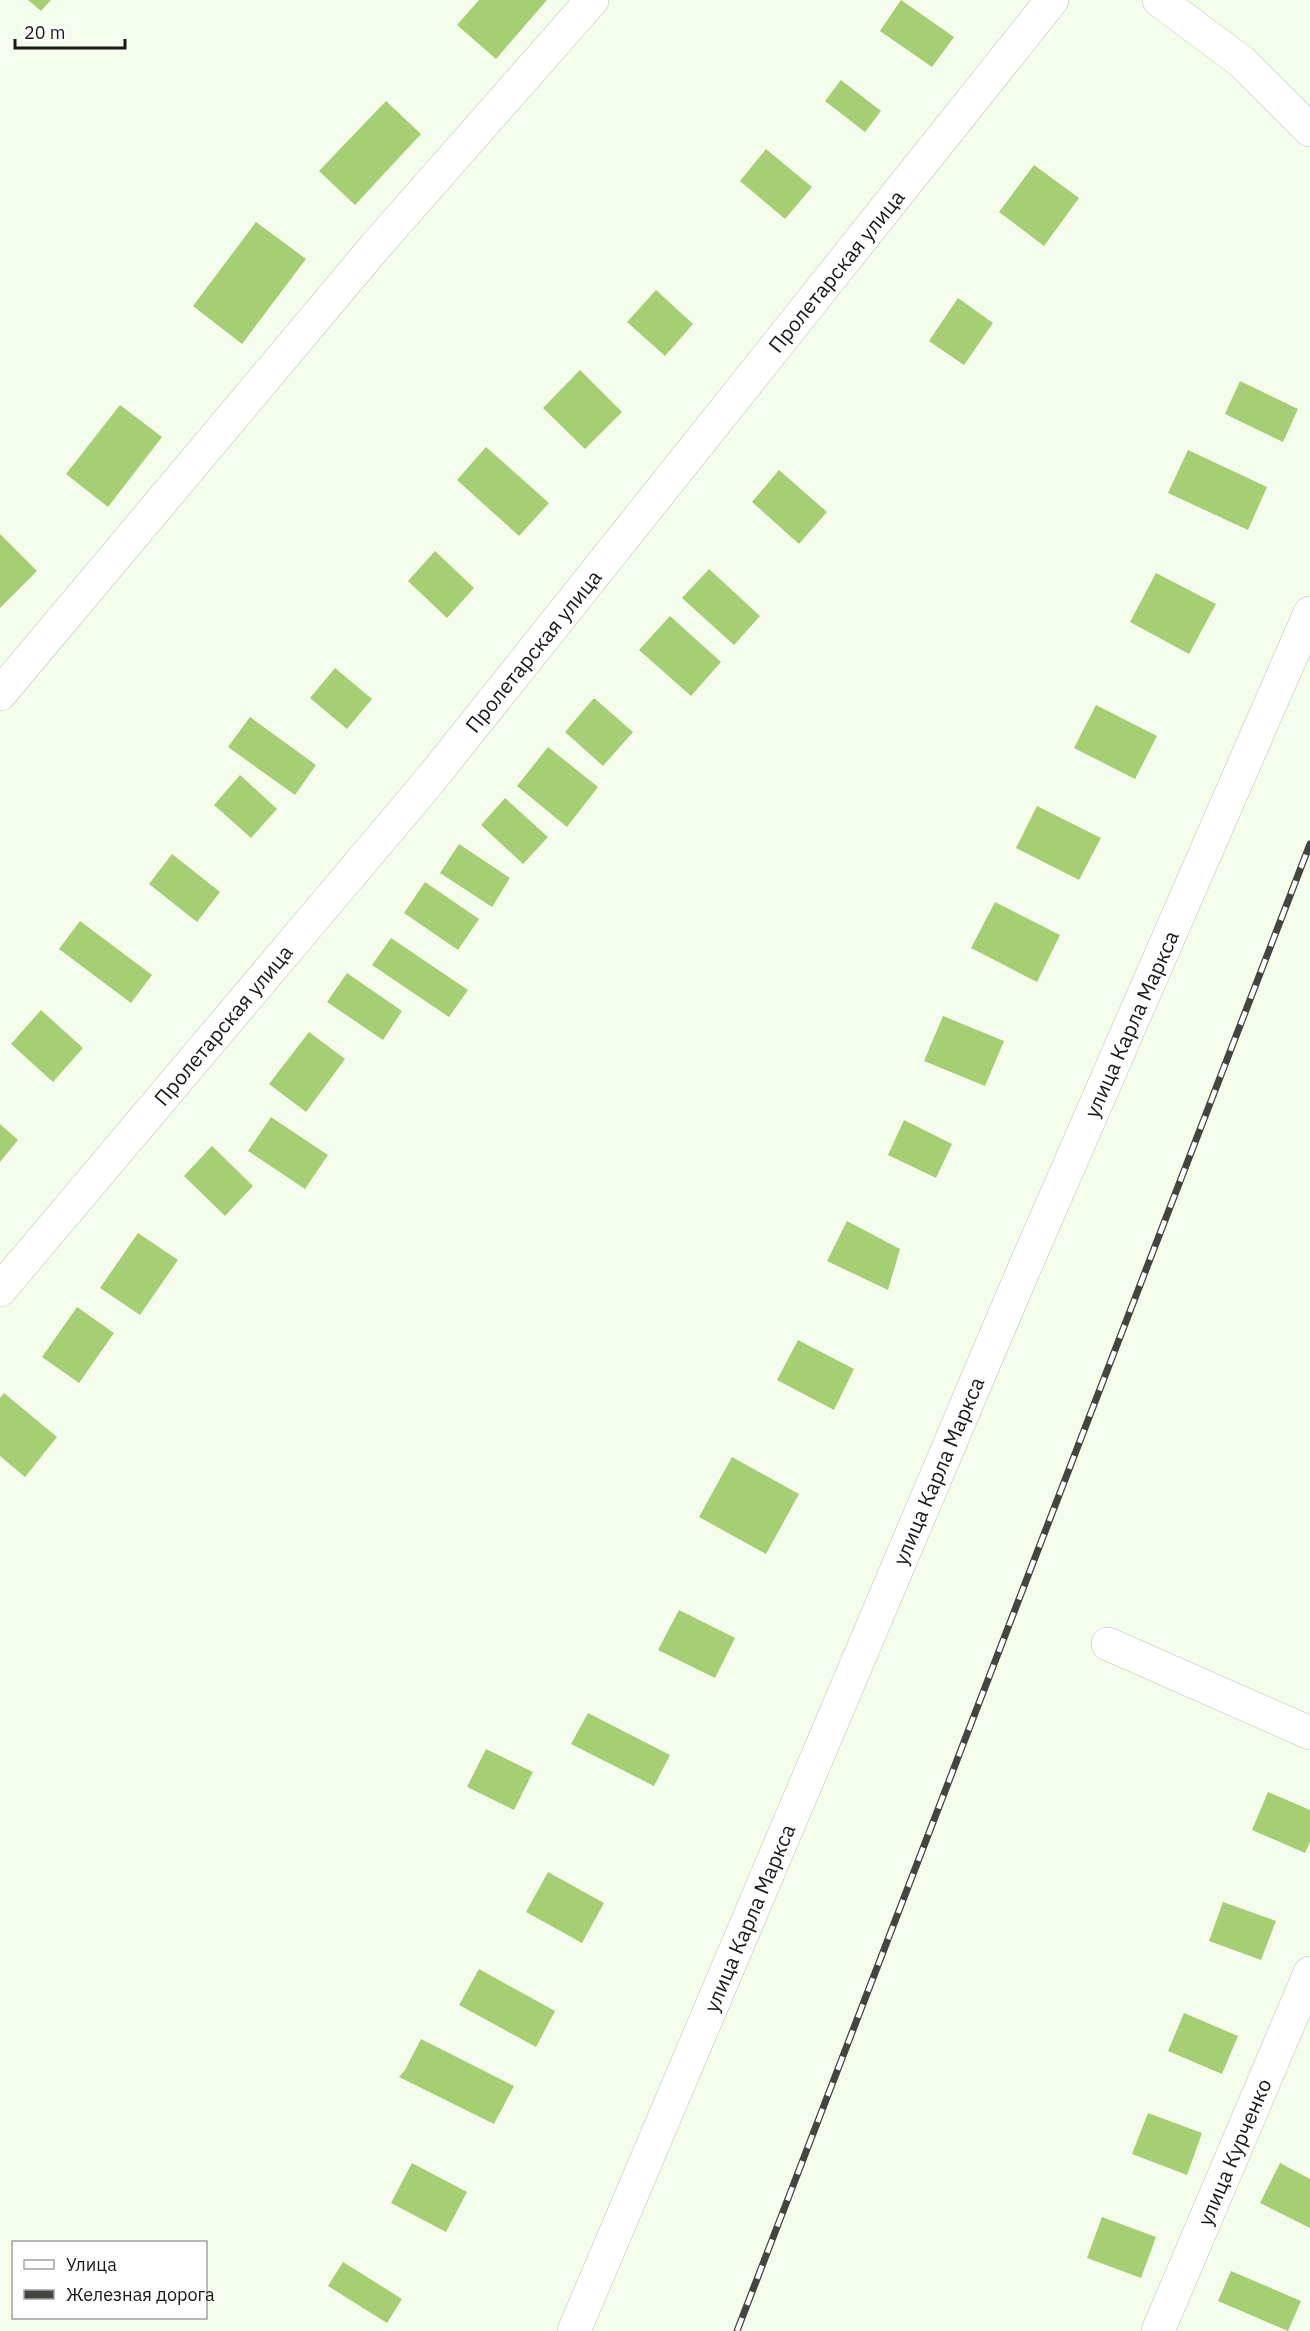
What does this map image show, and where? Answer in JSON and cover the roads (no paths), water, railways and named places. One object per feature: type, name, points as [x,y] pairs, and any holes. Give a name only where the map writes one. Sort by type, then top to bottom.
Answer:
[{"type":"street","points":[[0,694],[374,248],[592,0]]},
{"type":"street","name":"Пролетарская улица","points":[[0,1290],[431,779],[1052,0]]},
{"type":"street","points":[[1159,0],[1242,62],[1310,130]]},
{"type":"street","name":"улица Карла Маркса","points":[[574,2331],[1025,1265],[1310,614]]},
{"type":"street","points":[[1107,1644],[1310,1733]]},
{"type":"street","name":"улица Курченко","points":[[1158,2331],[1310,1973]]},
{"type":"railway","points":[[737,2331],[1310,844]]}]
